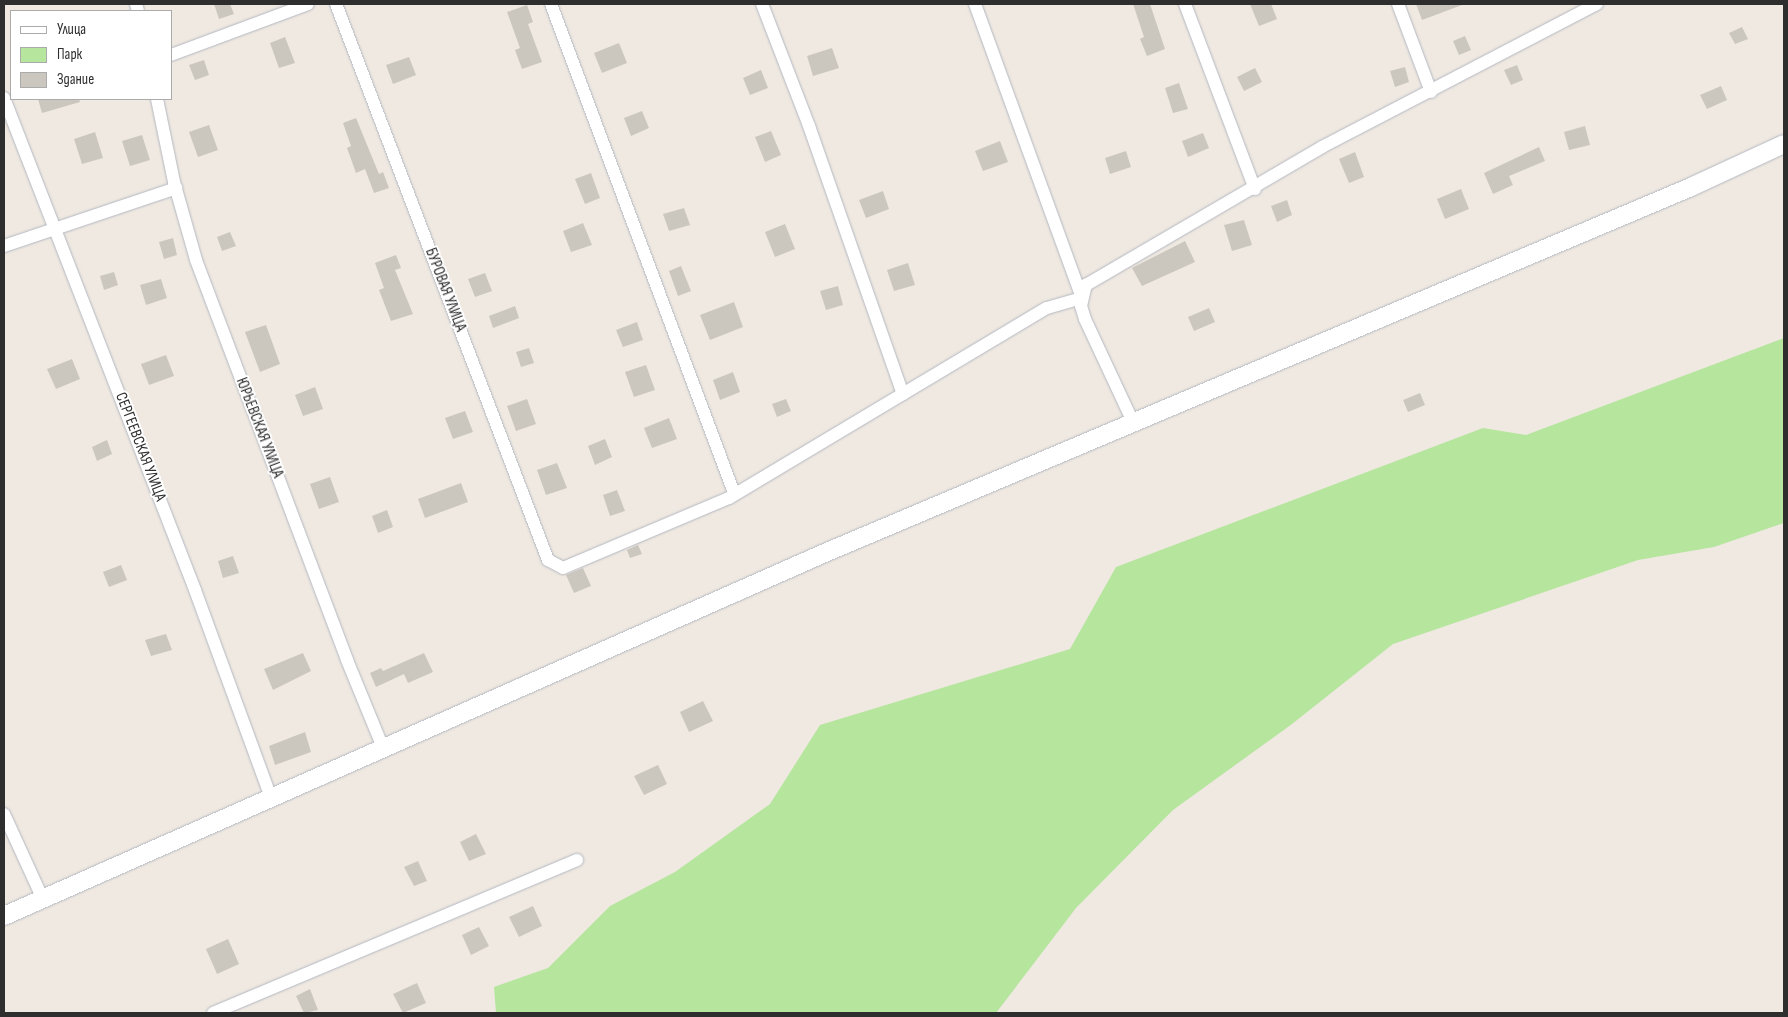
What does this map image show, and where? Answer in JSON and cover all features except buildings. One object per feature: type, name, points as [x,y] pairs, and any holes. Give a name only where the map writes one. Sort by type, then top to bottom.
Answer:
[{"type":"main road","points":[[4,916],[384,750],[827,552],[1691,187],[1784,144]]},
{"type":"street","points":[[172,55],[308,4]]},
{"type":"street","name":"БУРОВАЯ УЛИЦА","points":[[336,4],[548,560],[563,568],[729,498],[734,493]]},
{"type":"street","points":[[551,4],[734,493],[1048,308],[1082,298]]},
{"type":"street","points":[[762,4],[809,126],[903,394]]},
{"type":"street","points":[[975,4],[1082,298],[1085,319],[1133,422]]},
{"type":"street","points":[[1185,4],[1255,189]]},
{"type":"street","points":[[1398,4],[1431,92]]},
{"type":"street","points":[[1082,298],[1086,285],[1096,278],[1255,189],[1322,147],[1597,4]]},
{"type":"street","name":"СЕРГЕЕВСКАЯ УЛИЦА","points":[[4,98],[192,581],[271,798]]},
{"type":"street","name":"ЮРЬЕВСКАЯ УЛИЦА","points":[[157,100],[176,188],[196,260],[343,651],[384,750]]},
{"type":"street","points":[[4,246],[176,188]]},
{"type":"street","points":[[4,814],[43,899]]},
{"type":"street","points":[[213,1013],[577,860]]},
{"type":"green space","points":[[1784,338],[1784,523],[1714,547],[1638,560],[1393,644],[1292,724],[1173,810],[1076,908],[996,1013],[496,1013],[494,987],[548,968],[610,906],[675,872],[770,804],[820,725],[1070,649],[1116,567],[1483,428],[1526,435]]}]
